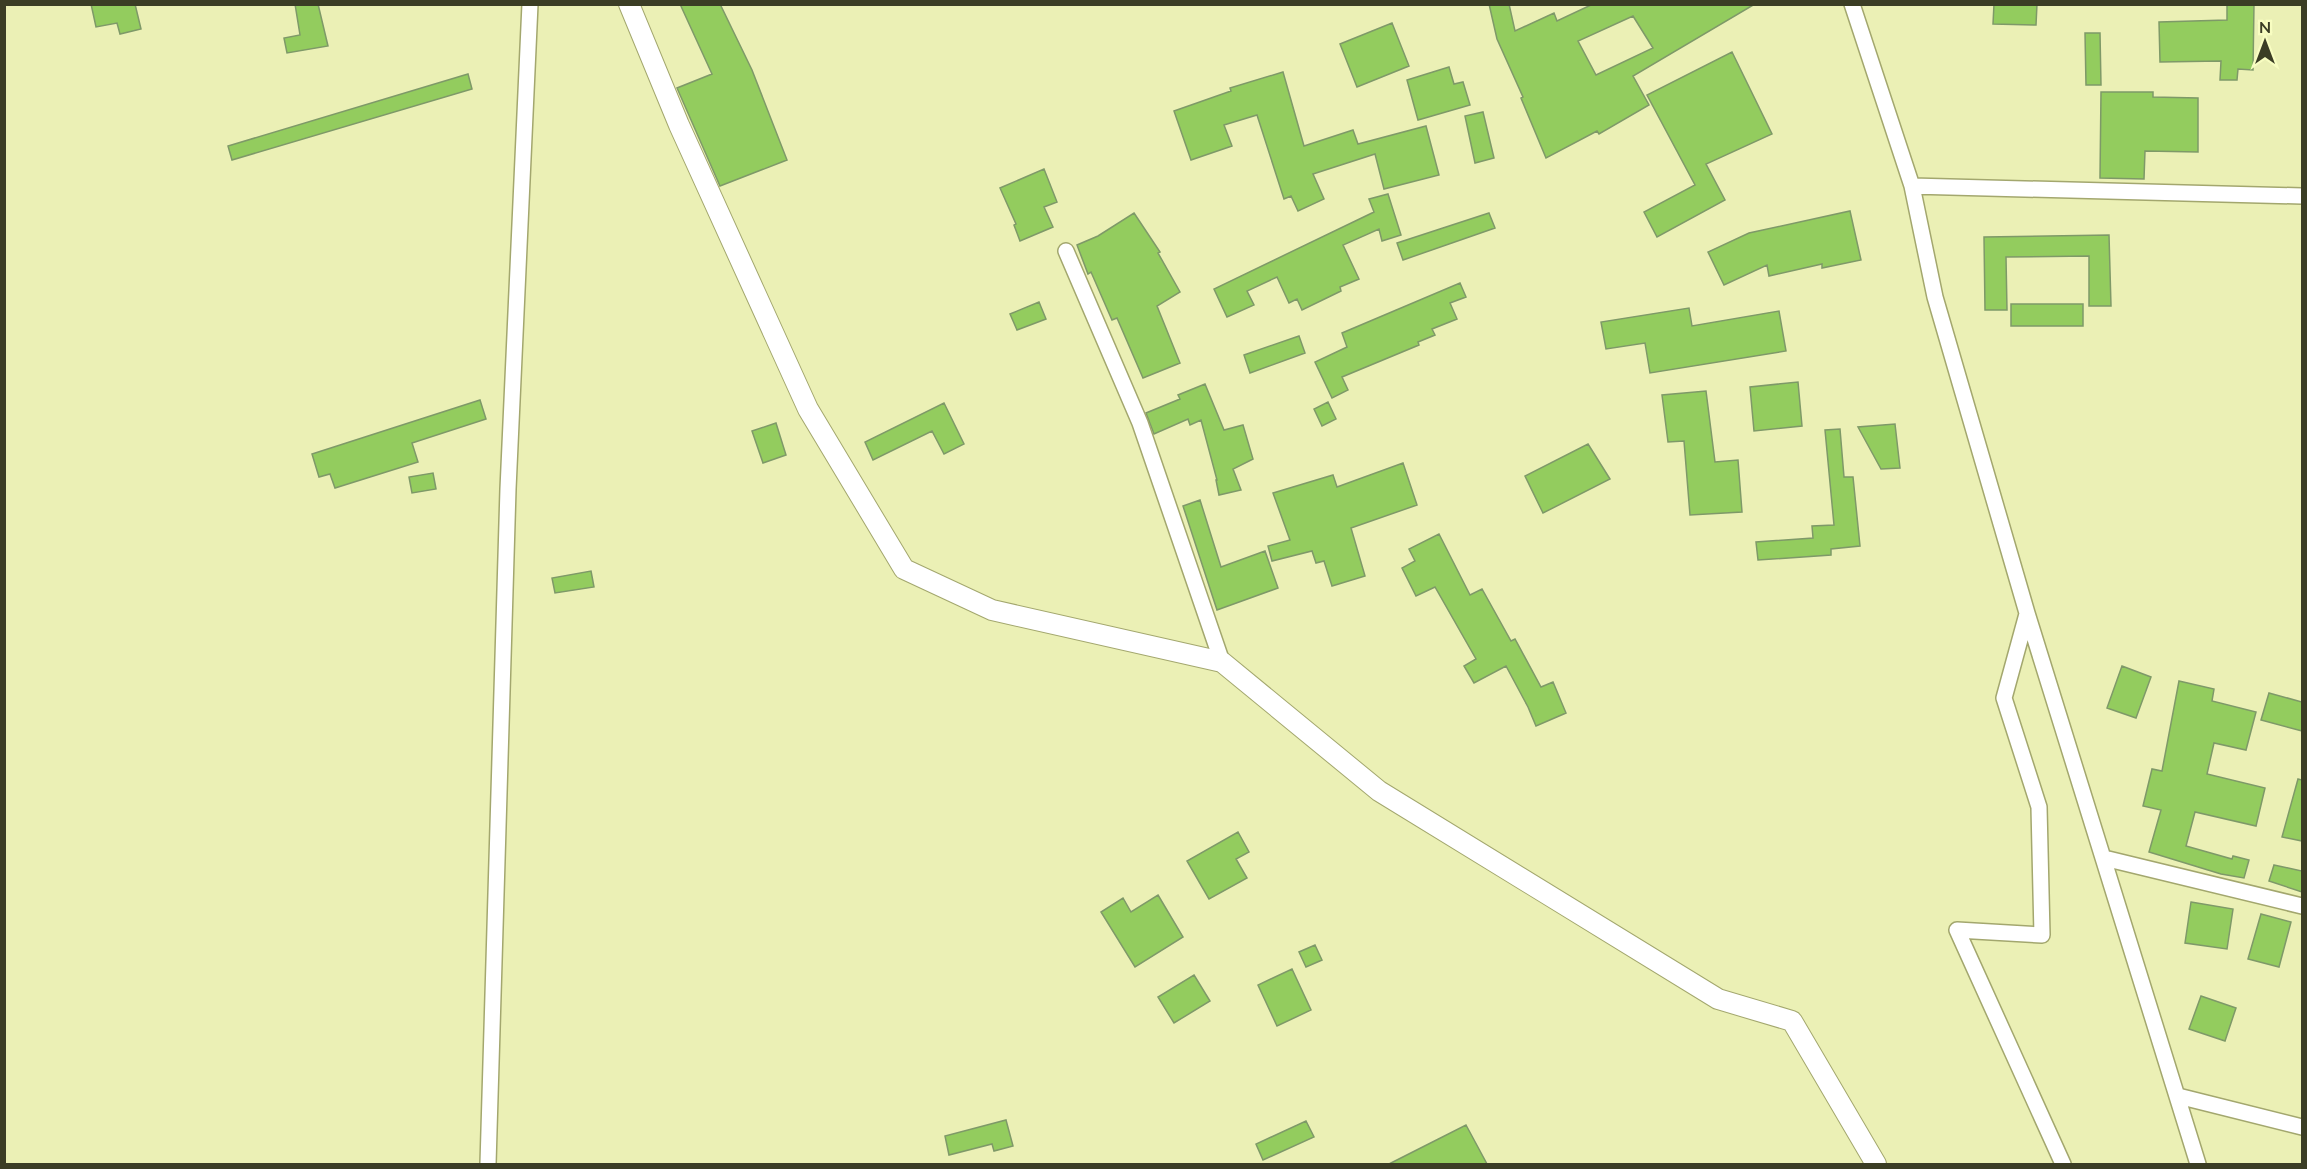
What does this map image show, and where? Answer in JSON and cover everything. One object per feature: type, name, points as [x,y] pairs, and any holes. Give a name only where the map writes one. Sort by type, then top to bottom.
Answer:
[{"type":"street","points":[[488,1164],[508,501],[530,4]]},
{"type":"street","points":[[629,4],[679,125],[808,409],[904,569],[992,610],[1222,662],[1379,791],[1718,999],[1792,1021],[1876,1164]]},
{"type":"street","points":[[1852,4],[1912,186],[1935,297],[2027,613],[2198,1164]]},
{"type":"street","points":[[1912,186],[2302,196]]},
{"type":"street","points":[[1066,252],[1140,423],[1222,662]]},
{"type":"street","points":[[2027,613],[2004,698],[2039,807],[2042,935],[1957,930],[2063,1164]]},
{"type":"street","points":[[2104,858],[2302,906]]},
{"type":"street","points":[[2178,1096],[2302,1127]]},
{"type":"building","points":[[91,4],[135,4],[141,29],[120,34],[117,23],[96,27]]},
{"type":"building","points":[[295,4],[318,4],[328,46],[287,53],[284,38],[300,35]]},
{"type":"building","points":[[680,4],[720,4],[752,70],[787,160],[720,186],[677,88],[712,74]]},
{"type":"building","points":[[1489,4],[1509,4],[1515,31],[1554,13],[1557,21],[1593,4],[1755,4],[1633,76],[1649,105],[1599,134],[1597,131],[1546,158],[1521,98],[1523,97],[1497,39]],"holes":[[[1633,16],[1653,48],[1596,75],[1578,41]]]},
{"type":"building","points":[[1994,4],[2037,4],[2036,25],[1993,24]]},
{"type":"building","points":[[2227,4],[2254,4],[2253,70],[2238,69],[2237,80],[2220,80],[2221,61],[2160,62],[2159,22],[2227,20]]},
{"type":"building","points":[[1392,23],[1409,66],[1357,87],[1340,44]]},
{"type":"building","points":[[2085,33],[2100,33],[2101,85],[2086,85]]},
{"type":"building","points":[[1732,52],[1772,134],[1706,164],[1725,200],[1657,237],[1644,212],[1695,185],[1647,95]]},
{"type":"building","points":[[1449,67],[1454,84],[1463,82],[1470,105],[1418,120],[1407,80]]},
{"type":"building","points":[[1283,72],[1304,146],[1353,130],[1358,144],[1426,126],[1439,175],[1384,189],[1375,154],[1313,174],[1324,199],[1298,211],[1291,196],[1284,199],[1257,115],[1224,125],[1232,146],[1191,160],[1174,111],[1231,91],[1230,88]]},
{"type":"building","points":[[468,74],[472,89],[232,160],[228,146]]},
{"type":"building","points":[[2101,92],[2153,92],[2153,97],[2198,98],[2198,152],[2145,151],[2144,179],[2100,178]]},
{"type":"building","points":[[1483,112],[1494,158],[1475,163],[1465,116]]},
{"type":"building","points":[[1044,169],[1057,202],[1044,207],[1053,227],[1020,241],[1014,225],[1016,224],[1000,188]]},
{"type":"building","points":[[1388,194],[1401,235],[1382,241],[1379,229],[1343,245],[1359,279],[1340,287],[1341,291],[1302,310],[1297,299],[1289,303],[1277,277],[1247,291],[1254,305],[1227,317],[1214,289],[1374,212],[1369,199]]},
{"type":"building","points":[[1850,211],[1861,260],[1822,268],[1822,264],[1769,276],[1767,265],[1724,285],[1708,252],[1749,233]]},
{"type":"building","points":[[1134,213],[1160,252],[1158,253],[1180,292],[1157,306],[1180,363],[1143,378],[1117,318],[1112,320],[1091,272],[1088,274],[1077,245],[1098,236]]},
{"type":"building","points":[[1489,213],[1495,228],[1403,260],[1397,243]]},
{"type":"building","points":[[2109,235],[2111,306],[2089,306],[2089,256],[2006,257],[2007,310],[1985,310],[1984,237]]},
{"type":"building","points":[[1460,283],[1466,297],[1450,303],[1457,319],[1432,329],[1435,335],[1418,342],[1419,345],[1342,377],[1348,390],[1332,398],[1315,362],[1347,347],[1342,333]]},
{"type":"building","points":[[1039,302],[1046,319],[1017,330],[1010,314]]},
{"type":"building","points":[[2011,304],[2083,304],[2083,326],[2011,326]]},
{"type":"building","points":[[1689,308],[1692,326],[1779,311],[1786,351],[1650,373],[1645,343],[1606,349],[1601,322]]},
{"type":"building","points":[[1299,336],[1305,353],[1250,373],[1244,355]]},
{"type":"building","points":[[1798,382],[1802,426],[1754,431],[1750,387]]},
{"type":"building","points":[[1205,384],[1224,430],[1243,425],[1253,459],[1233,469],[1241,490],[1219,495],[1201,420],[1190,425],[1188,419],[1154,434],[1146,413],[1180,399],[1178,395]]},
{"type":"building","points":[[1706,391],[1715,462],[1738,460],[1742,512],[1690,515],[1684,441],[1668,442],[1662,395]]},
{"type":"building","points":[[480,400],[486,419],[412,443],[418,462],[335,488],[330,474],[319,477],[312,454]]},
{"type":"building","points":[[1328,402],[1336,419],[1322,426],[1314,409]]},
{"type":"building","points":[[944,403],[964,444],[944,454],[932,431],[873,460],[865,442]]},
{"type":"building","points":[[776,423],[786,455],[763,463],[752,431]]},
{"type":"building","points":[[1895,424],[1900,468],[1881,469],[1858,427]]},
{"type":"building","points":[[1840,429],[1844,477],[1853,477],[1860,546],[1831,549],[1831,555],[1758,560],[1756,542],[1813,538],[1812,526],[1834,525],[1825,430]]},
{"type":"building","points":[[1588,444],[1610,479],[1543,513],[1525,476]]},
{"type":"building","points":[[1403,463],[1417,505],[1351,528],[1365,576],[1332,586],[1324,561],[1316,563],[1312,551],[1272,561],[1268,546],[1290,540],[1273,493],[1333,475],[1337,487]]},
{"type":"building","points":[[433,473],[436,489],[412,493],[409,477]]},
{"type":"building","points":[[1200,500],[1221,567],[1265,551],[1278,588],[1217,610],[1183,506]]},
{"type":"building","points":[[1439,534],[1470,595],[1482,589],[1511,641],[1515,639],[1541,687],[1553,682],[1566,713],[1536,726],[1506,666],[1474,683],[1464,666],[1476,659],[1435,587],[1416,596],[1402,568],[1415,561],[1409,549]]},
{"type":"building","points":[[591,571],[594,587],[555,593],[552,578]]},
{"type":"building","points":[[2122,666],[2151,677],[2136,718],[2107,708]]},
{"type":"building","points":[[2179,681],[2214,689],[2212,701],[2256,712],[2246,750],[2214,743],[2207,774],[2265,788],[2256,826],[2195,812],[2186,846],[2232,859],[2233,856],[2249,860],[2244,878],[2221,874],[2149,852],[2161,810],[2143,806],[2152,769],[2162,771]]},
{"type":"building","points":[[2269,693],[2302,702],[2302,731],[2261,720]]},
{"type":"building","points":[[2298,779],[2302,780],[2302,841],[2282,837]]},
{"type":"building","points":[[1238,832],[1249,852],[1236,859],[1247,878],[1209,899],[1187,861]]},
{"type":"building","points":[[2274,865],[2302,871],[2302,892],[2269,881]]},
{"type":"building","points":[[1158,895],[1183,937],[1135,967],[1101,912],[1123,898],[1131,912]]},
{"type":"building","points":[[2191,902],[2233,909],[2227,949],[2185,943]]},
{"type":"building","points":[[2261,914],[2291,922],[2279,967],[2248,959]]},
{"type":"building","points":[[1315,945],[1322,960],[1306,967],[1299,952]]},
{"type":"building","points":[[1292,969],[1311,1010],[1277,1026],[1258,985]]},
{"type":"building","points":[[1194,975],[1210,1001],[1174,1023],[1158,997]]},
{"type":"building","points":[[2201,996],[2236,1008],[2225,1041],[2189,1029]]},
{"type":"building","points":[[1006,1120],[1013,1146],[994,1151],[992,1144],[949,1155],[945,1136]]},
{"type":"building","points":[[1306,1121],[1314,1137],[1263,1160],[1256,1144]]},
{"type":"building","points":[[1466,1125],[1487,1164],[1389,1164]]}]
